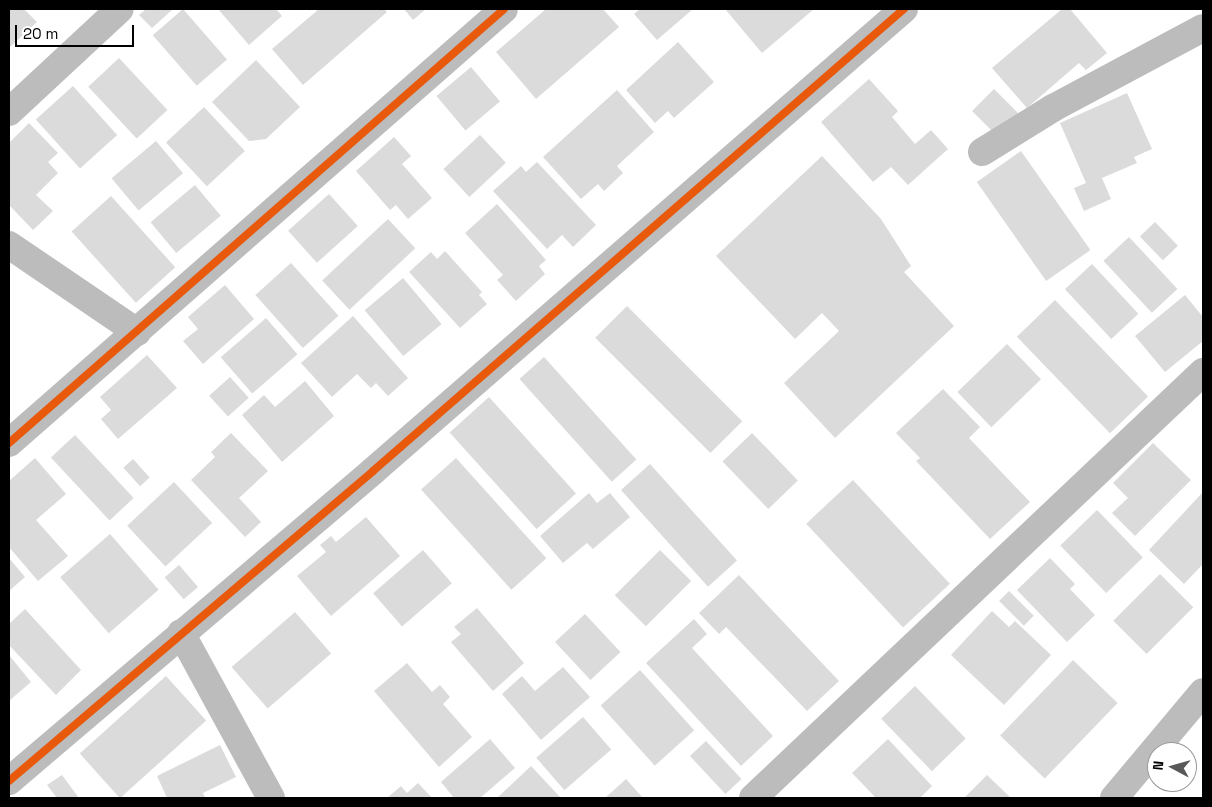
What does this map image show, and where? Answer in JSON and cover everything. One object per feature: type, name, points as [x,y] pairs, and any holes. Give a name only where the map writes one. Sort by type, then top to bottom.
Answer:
[{"type":"street","points":[[9,112],[120,9]]},
{"type":"street","points":[[9,443],[504,9]]},
{"type":"street","points":[[9,782],[372,471],[904,9]]},
{"type":"street","points":[[982,152],[1053,108],[1203,28]]},
{"type":"street","points":[[9,244],[137,332]]},
{"type":"street","points":[[753,798],[1203,372]]},
{"type":"street","points":[[181,633],[271,798]]},
{"type":"street","points":[[1114,798],[1203,692]]},
{"type":"building","points":[[9,9],[24,9],[37,22],[9,48]]},
{"type":"building","points":[[146,9],[173,9],[152,28],[139,15]]},
{"type":"building","points":[[183,9],[227,60],[197,86],[153,35]]},
{"type":"building","points":[[218,9],[276,9],[282,16],[249,45]]},
{"type":"building","points":[[319,9],[384,9],[387,12],[303,85],[272,49]]},
{"type":"building","points":[[404,9],[426,9],[413,20]]},
{"type":"building","points":[[546,9],[603,9],[619,27],[536,99],[496,52]]},
{"type":"building","points":[[640,9],[693,9],[657,40],[634,14]]},
{"type":"building","points":[[725,9],[814,9],[762,53]]},
{"type":"building","points":[[1062,9],[1070,9],[1107,53],[1086,70],[1079,63],[1027,108],[992,68]]},
{"type":"building","points":[[678,42],[714,82],[674,118],[668,111],[655,123],[626,90]]},
{"type":"building","points":[[119,58],[167,110],[137,139],[88,87]]},
{"type":"building","points":[[256,60],[300,107],[266,139],[249,141],[212,102]]},
{"type":"building","points":[[471,67],[500,101],[465,130],[437,96]]},
{"type":"building","points":[[869,79],[898,111],[892,117],[915,144],[931,130],[948,149],[908,185],[891,167],[873,182],[821,122]]},
{"type":"building","points":[[73,86],[117,135],[80,169],[36,119]]},
{"type":"building","points":[[994,89],[1019,114],[997,136],[972,111]]},
{"type":"building","points":[[617,90],[654,132],[617,166],[623,173],[604,191],[598,184],[581,199],[543,157]]},
{"type":"building","points":[[1127,93],[1152,149],[1134,157],[1137,163],[1102,178],[1111,199],[1084,211],[1074,188],[1086,183],[1060,123]]},
{"type":"building","points":[[204,107],[245,151],[207,186],[166,142]]},
{"type":"building","points":[[29,123],[58,153],[48,162],[58,173],[36,195],[53,211],[33,230],[9,205],[9,143]]},
{"type":"building","points":[[480,135],[506,163],[469,197],[443,169]]},
{"type":"building","points":[[394,137],[411,156],[402,164],[432,198],[408,219],[396,205],[390,210],[356,171]]},
{"type":"building","points":[[156,141],[183,173],[139,210],[112,178]]},
{"type":"building","points":[[1021,151],[1090,250],[1046,281],[977,182]]},
{"type":"building","points":[[822,156],[881,219],[911,266],[904,272],[954,326],[835,438],[784,383],[839,331],[822,313],[795,339],[716,256]]},
{"type":"building","points":[[537,162],[596,225],[573,247],[562,235],[547,249],[493,191],[521,166],[526,172]]},
{"type":"building","points":[[195,185],[221,216],[176,253],[151,222]]},
{"type":"building","points":[[329,194],[358,226],[317,263],[288,231]]},
{"type":"building","points":[[111,196],[175,267],[136,303],[72,231]]},
{"type":"building","points":[[497,204],[546,260],[539,266],[545,274],[516,301],[497,280],[503,275],[465,233]]},
{"type":"building","points":[[388,219],[415,248],[349,310],[322,280]]},
{"type":"building","points":[[1155,222],[1178,246],[1163,260],[1140,237]]},
{"type":"building","points":[[1129,237],[1177,289],[1152,313],[1103,261]]},
{"type":"building","points":[[445,251],[482,292],[479,295],[487,304],[460,328],[409,272],[431,252],[437,259]]},
{"type":"building","points":[[291,263],[339,316],[303,348],[255,295]]},
{"type":"building","points":[[1092,264],[1138,314],[1111,339],[1065,289]]},
{"type":"building","points":[[403,278],[442,324],[403,356],[365,310]]},
{"type":"building","points":[[225,285],[254,319],[203,364],[183,341],[198,329],[188,317]]},
{"type":"building","points":[[1185,295],[1203,317],[1203,341],[1165,372],[1135,336]]},
{"type":"building","points":[[1055,300],[1148,396],[1110,433],[1017,337]]},
{"type":"building","points":[[627,306],[742,421],[710,453],[595,338]]},
{"type":"building","points":[[353,316],[408,378],[388,396],[376,383],[371,388],[357,374],[332,397],[301,363]]},
{"type":"building","points":[[266,318],[297,354],[252,394],[221,357]]},
{"type":"building","points":[[1007,344],[1041,379],[991,427],[957,392]]},
{"type":"building","points":[[147,355],[177,388],[118,439],[101,419],[111,410],[100,397]]},
{"type":"building","points":[[544,357],[636,460],[612,482],[519,379]]},
{"type":"building","points":[[230,377],[249,398],[228,417],[209,396]]},
{"type":"building","points":[[305,381],[334,416],[282,462],[242,415],[264,395],[275,407]]},
{"type":"building","points":[[943,389],[980,427],[969,438],[1030,502],[990,539],[916,461],[920,458],[896,433]]},
{"type":"building","points":[[489,397],[576,494],[537,529],[450,432]]},
{"type":"building","points":[[231,433],[268,471],[239,498],[261,522],[245,537],[191,480],[215,457],[211,452]]},
{"type":"building","points":[[752,433],[798,480],[768,509],[723,461]]},
{"type":"building","points":[[75,435],[134,498],[110,520],[51,458]]},
{"type":"building","points":[[1153,443],[1191,480],[1135,536],[1112,513],[1128,498],[1113,483]]},
{"type":"building","points":[[35,458],[66,494],[36,520],[68,556],[38,581],[9,547],[9,481]]},
{"type":"building","points":[[456,458],[546,558],[511,590],[421,489]]},
{"type":"building","points":[[133,459],[150,478],[140,486],[123,468]]},
{"type":"building","points":[[650,464],[737,561],[708,587],[621,490]]},
{"type":"building","points":[[853,480],[950,584],[903,628],[806,524]]},
{"type":"building","points":[[174,482],[212,523],[165,567],[127,526]]},
{"type":"building","points":[[1203,492],[1203,564],[1184,584],[1149,550]]},
{"type":"building","points":[[589,493],[597,503],[610,493],[630,517],[593,549],[587,543],[563,563],[540,536]]},
{"type":"building","points":[[1097,510],[1143,557],[1106,593],[1060,545]]},
{"type":"building","points":[[366,517],[400,556],[331,616],[297,576],[326,552],[320,545],[331,536],[336,542]]},
{"type":"building","points":[[110,534],[159,590],[109,633],[60,577]]},
{"type":"building","points":[[423,550],[452,583],[402,627],[373,593]]},
{"type":"building","points":[[660,550],[691,581],[646,626],[615,595]]},
{"type":"building","points":[[9,558],[25,577],[9,591]]},
{"type":"building","points":[[1050,558],[1075,584],[1070,589],[1095,615],[1067,642],[1017,590]]},
{"type":"building","points":[[179,565],[198,587],[184,599],[165,577]]},
{"type":"building","points":[[1160,574],[1193,607],[1147,654],[1113,621]]},
{"type":"building","points":[[739,575],[839,681],[807,711],[726,627],[719,634],[699,613]]},
{"type":"building","points":[[1009,591],[1034,616],[1024,626],[999,601]]},
{"type":"building","points":[[477,608],[524,663],[493,691],[451,642],[461,634],[454,627]]},
{"type":"building","points":[[25,609],[81,670],[56,695],[9,645],[9,624]]},
{"type":"building","points":[[992,611],[1009,627],[1015,621],[1051,655],[1004,705],[951,655]]},
{"type":"building","points":[[295,612],[331,654],[268,709],[232,667]]},
{"type":"building","points":[[585,614],[620,652],[590,680],[555,642]]},
{"type":"building","points":[[694,619],[707,634],[692,648],[773,736],[741,766],[646,663]]},
{"type":"building","points":[[9,655],[31,682],[9,701]]},
{"type":"building","points":[[1073,660],[1118,703],[1045,779],[1000,736]]},
{"type":"building","points":[[407,663],[432,692],[440,685],[450,697],[443,704],[472,737],[439,767],[374,691]]},
{"type":"building","points":[[563,667],[590,697],[541,740],[502,694],[522,676],[535,691]]},
{"type":"building","points":[[640,670],[694,730],[655,766],[601,705]]},
{"type":"building","points":[[166,676],[206,721],[120,798],[80,754]]},
{"type":"building","points":[[915,686],[966,739],[932,771],[881,719]]},
{"type":"building","points":[[583,717],[611,749],[564,790],[536,758]]},
{"type":"building","points":[[490,739],[515,768],[480,798],[454,798],[441,782]]},
{"type":"building","points":[[888,739],[932,786],[920,798],[876,798],[852,773]]},
{"type":"building","points":[[706,741],[741,779],[725,794],[690,756]]},
{"type":"building","points":[[220,745],[236,777],[203,793],[205,798],[167,798],[157,776]]},
{"type":"building","points":[[531,766],[560,797],[497,798]]},
{"type":"building","points":[[62,775],[79,798],[57,798],[47,785]]},
{"type":"building","points":[[987,775],[1011,798],[964,798]]},
{"type":"building","points":[[626,779],[643,798],[605,798]]},
{"type":"building","points":[[418,783],[432,798],[387,798],[401,786],[407,793]]},
{"type":"cycle path","points":[[9,443],[504,9]]},
{"type":"cycle path","points":[[9,781],[373,471],[904,9]]}]
